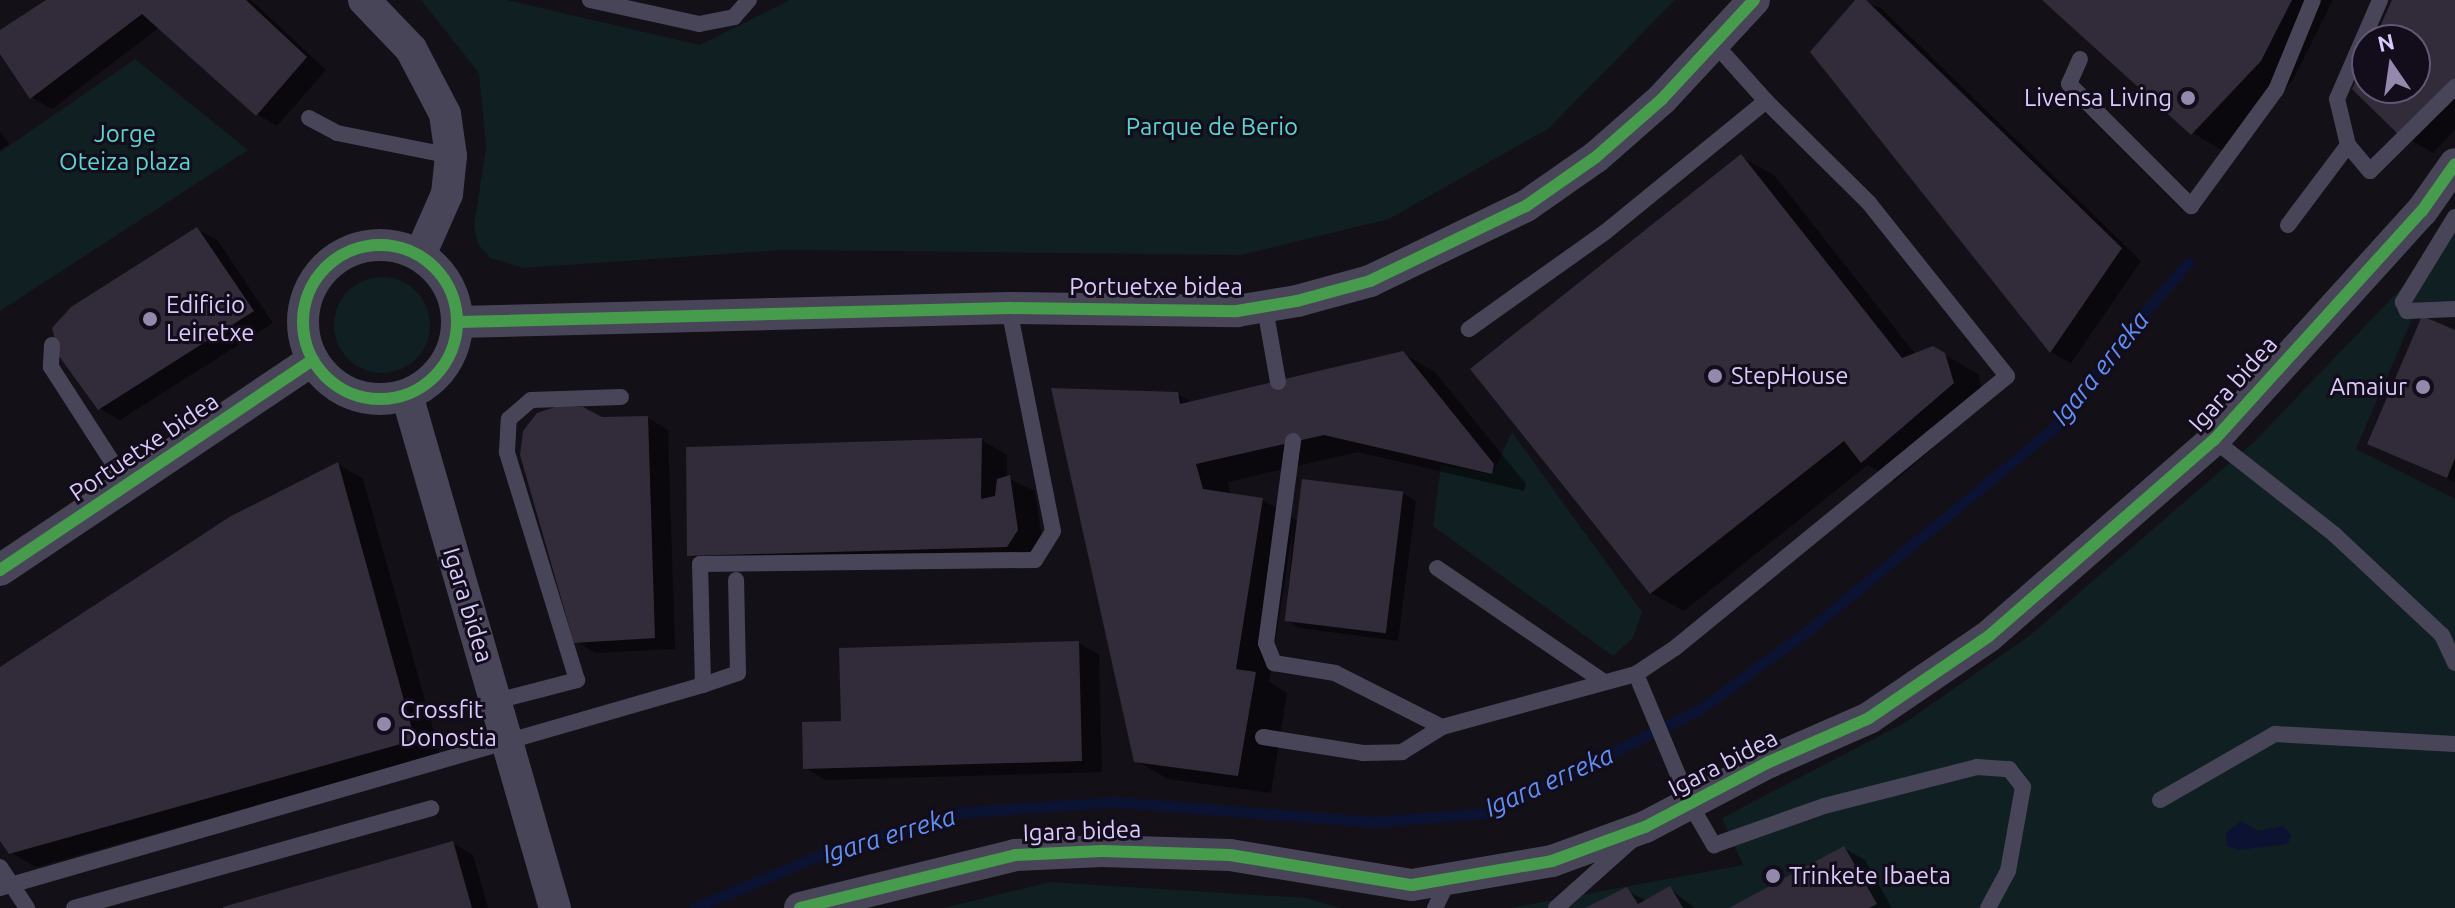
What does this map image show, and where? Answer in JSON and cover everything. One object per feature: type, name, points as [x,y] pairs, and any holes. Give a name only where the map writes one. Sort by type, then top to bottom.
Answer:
[{"type":"street","points":[[364,0],[411,49],[429,75],[445,114],[451,156],[447,194],[420,255]]},
{"type":"street","name":"Portuetxe bidea","points":[[458,322],[1009,308],[1170,312],[1265,308],[1370,281],[1526,206],[1596,157],[1715,44],[1754,0]]},
{"type":"street","name":"Igara bidea","points":[[800,908],[1015,855],[1087,851],[1230,855],[1412,885],[1441,894],[1552,861],[1645,827],[1869,718],[1989,636],[2214,440],[2451,179]]},
{"type":"street","points":[[371,245],[397,246],[420,255],[447,285],[458,322],[444,367],[407,395],[363,398],[326,377],[313,360],[304,336],[303,311],[311,287],[326,266],[371,245]]},
{"type":"street","name":"Portuetxe bidea","points":[[0,570],[313,360]]},
{"type":"street","name":"Igara bidea","points":[[407,395],[555,908]]},
{"type":"lane","points":[[590,0],[699,24],[734,17],[749,0]]},
{"type":"lane","points":[[2080,59],[2069,84],[2191,206],[2276,90],[2313,0]]},
{"type":"lane","points":[[2380,0],[2337,99],[2348,145],[2370,171],[2455,87]]},
{"type":"lane","points":[[1263,737],[1363,753],[1402,752],[1442,727],[1636,674],[1675,648],[2007,376],[1869,203],[1766,101],[1715,44]]},
{"type":"lane","points":[[1469,329],[1604,233],[1766,101]]},
{"type":"lane","points":[[309,118],[337,133],[451,156]]},
{"type":"lane","points":[[2288,225],[2348,145]]},
{"type":"lane","points":[[2455,217],[2403,302],[2407,311],[2455,309]]},
{"type":"lane","points":[[703,685],[700,564],[1035,560],[1053,531],[1009,308]]},
{"type":"lane","points":[[1265,308],[1278,382]]},
{"type":"lane","points":[[52,345],[51,367],[127,485]]},
{"type":"lane","points":[[496,701],[577,680],[507,452],[509,419],[531,400],[621,397]]},
{"type":"lane","points":[[2214,440],[2335,535],[2442,635],[2455,663]]},
{"type":"lane","points":[[1293,441],[1266,643],[1274,663],[1335,673],[1442,727]]},
{"type":"lane","points":[[1437,568],[1604,682]]},
{"type":"lane","points":[[0,888],[509,743],[738,673],[736,580]]},
{"type":"lane","points":[[1636,674],[1690,804],[1714,845],[1840,802],[1977,767],[2009,769],[2023,787],[2008,871],[1988,908]]},
{"type":"lane","points":[[2160,800],[2275,734],[2455,744]]},
{"type":"lane","points":[[74,908],[431,808]]},
{"type":"lane","points":[[1556,908],[1645,827]]},
{"type":"lane","points":[[0,867],[27,908]]},
{"type":"green space","name":"Parque de Berio","points":[[421,0],[507,0],[700,45],[790,0],[1675,0],[1549,128],[1389,219],[1241,255],[783,250],[524,268],[490,258],[478,244],[474,226],[486,147],[479,73]]},
{"type":"green space","name":"Jorge Oteiza plaza","points":[[135,59],[248,150],[0,311],[0,152]]},
{"type":"green space","points":[[2455,232],[2455,311],[2419,303],[2356,449],[2455,499],[2455,908],[1510,908],[1743,865],[1722,818],[1906,722],[2029,636],[2255,441]]},
{"type":"green space","points":[[382,277],[400,281],[416,291],[426,307],[430,325],[426,343],[416,359],[400,369],[382,373],[364,369],[348,359],[338,343],[334,325],[338,307],[348,291],[364,281]]},
{"type":"green space","points":[[1512,432],[1642,612],[1633,638],[1613,656],[1433,526],[1441,465],[1492,474]]},
{"type":"green space","points":[[1050,882],[1306,898],[1340,908],[943,908]]},
{"type":"water","points":[[2241,821],[2258,831],[2283,826],[2292,836],[2287,844],[2238,850],[2227,846],[2226,833]]},
{"type":"building","points":[[46,0],[246,0],[307,57],[256,116],[142,14],[30,99],[0,54],[0,30]]},
{"type":"building","points":[[1855,0],[1866,0],[2122,248],[2050,353],[1810,52]]},
{"type":"building","name":"Livensa Living","points":[[2042,0],[2292,0],[2261,61],[2191,135]]},
{"type":"building","points":[[2392,0],[2455,0],[2455,79],[2431,103],[2431,24],[2381,24]]},
{"type":"building","points":[[2367,104],[2430,104],[2399,135]]},
{"type":"building","name":"StepHouse","points":[[1741,154],[1902,358],[1933,346],[1945,353],[1954,383],[1861,463],[1844,441],[1650,594],[1470,369]]},
{"type":"building","name":"Edificio Leiretxe","points":[[197,227],[254,311],[98,410],[59,356],[52,328],[71,307]]},
{"type":"building","name":"Amaiur","points":[[2422,316],[2455,330],[2455,458],[2447,478],[2367,444]]},
{"type":"building","points":[[1403,351],[1494,464],[1492,474],[1324,435],[1196,464],[1203,489],[1263,498],[1236,669],[1256,672],[1238,776],[1134,762],[1051,388],[1178,392],[1180,404]]},
{"type":"building","points":[[558,406],[583,407],[602,417],[648,416],[655,638],[574,643],[520,455],[523,431],[537,413]]},
{"type":"building","points":[[982,438],[981,499],[995,496],[997,479],[1010,475],[1018,530],[1007,547],[687,556],[686,447]]},
{"type":"building","points":[[338,462],[415,740],[9,854],[0,841],[0,667],[231,516]]},
{"type":"building","points":[[1302,479],[1403,491],[1386,633],[1285,621]]},
{"type":"building","points":[[1079,641],[1082,761],[803,769],[802,722],[841,721],[839,648]]},
{"type":"building","points":[[453,841],[472,908],[223,908],[223,907]]},
{"type":"building","points":[[1844,846],[1877,904],[1869,908],[1729,908]]},
{"type":"building","points":[[1670,886],[1683,908],[1585,908],[1627,887],[1638,904]]},
{"type":"waterway","name":"Igara erreka","points":[[694,908],[832,850],[962,812],[1115,802],[1372,822],[1487,813],[1699,710],[1810,629],[2056,426],[2117,344],[2188,263]]},
{"type":"cycle path","points":[[458,322],[1009,308],[1237,311],[1297,301],[1370,281],[1526,206],[1596,157],[1662,99],[1754,0]]},
{"type":"cycle path","points":[[800,908],[1015,855],[1102,851],[1230,855],[1412,885],[1552,861],[1645,827],[1769,762],[1869,718],[1989,636],[2214,440],[2422,211],[2455,164]]},
{"type":"cycle path","points":[[380,245],[409,251],[434,268],[451,293],[457,322],[451,351],[434,376],[409,393],[380,399],[351,393],[326,376],[309,351],[303,322],[309,293],[326,268],[351,251],[380,245]]},
{"type":"cycle path","points":[[0,570],[313,360]]},
{"type":"place","name":"Livensa Living","points":[[2188,98]]},
{"type":"place","name":"Edificio Leiretxe","points":[[150,319]]},
{"type":"place","name":"StepHouse","points":[[1715,376]]},
{"type":"place","name":"Amaiur","points":[[2423,387]]},
{"type":"place","name":"Crossfit Donostia","points":[[384,724]]},
{"type":"place","name":"Trinkete Ibaeta","points":[[1773,876]]}]
